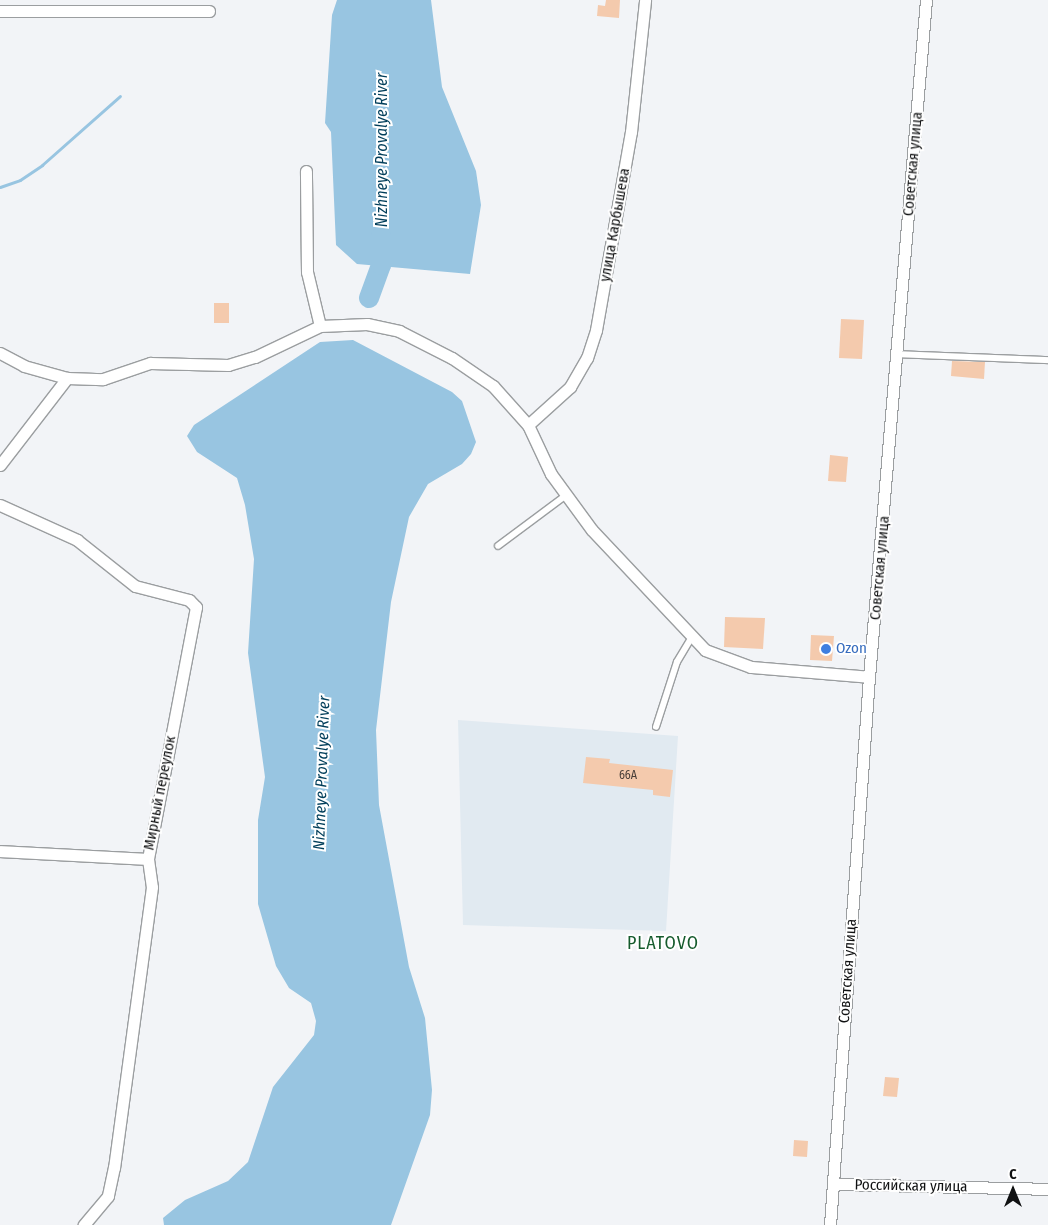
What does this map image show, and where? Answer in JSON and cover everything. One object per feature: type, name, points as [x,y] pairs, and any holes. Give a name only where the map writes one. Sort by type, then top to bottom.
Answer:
[{"type":"street","name":"улица Карбышева","points":[[528,425],[570,387],[587,358],[596,330],[631,132],[645,0]]},
{"type":"street","name":"Советская улица","points":[[830,1225],[869,677],[926,0]]},
{"type":"street","points":[[0,11],[209,11]]},
{"type":"street","points":[[306,171],[306,272],[320,326]]},
{"type":"street","points":[[0,353],[24,366],[67,378],[103,379],[150,363],[228,366],[255,357],[320,326],[367,324],[426,343],[493,386],[528,425],[565,496],[691,638],[719,658],[751,667],[869,677]]},
{"type":"street","points":[[0,465],[67,378]]},
{"type":"street","name":"Мирный переулок","points":[[0,505],[77,540],[135,586],[189,600],[196,607],[148,859],[152,888],[114,1167],[108,1196],[84,1225]]},
{"type":"street","points":[[0,851],[148,859]]},
{"type":"street","name":"Российская улица","points":[[833,1184],[1048,1189]]},
{"type":"lane","points":[[897,354],[1048,360]]},
{"type":"lane","points":[[498,546],[565,496]]},
{"type":"lane","points":[[656,727],[677,662],[691,638]]},
{"type":"shaded area","points":[[458,720],[678,736],[666,931],[463,925]]},
{"type":"water","points":[[337,0],[431,0],[442,87],[476,171],[481,205],[470,274],[357,264],[336,245],[331,132],[325,123],[332,15]]},
{"type":"water","points":[[353,340],[452,392],[462,401],[476,442],[471,454],[462,464],[428,484],[409,517],[391,602],[376,730],[379,805],[409,967],[425,1018],[432,1090],[430,1115],[391,1225],[164,1225],[163,1218],[185,1200],[228,1181],[248,1162],[273,1087],[314,1035],[316,1021],[311,1003],[289,988],[276,966],[258,904],[258,820],[265,777],[248,653],[254,559],[245,505],[237,478],[197,452],[187,436],[194,425],[320,342]]},
{"type":"building","points":[[606,0],[620,0],[619,18],[597,16],[598,5],[605,6]]},
{"type":"building","points":[[214,303],[229,303],[229,323],[214,323]]},
{"type":"building","points":[[841,319],[864,320],[862,359],[839,358]]},
{"type":"building","points":[[952,361],[985,362],[984,379],[951,376]]},
{"type":"building","points":[[830,455],[848,457],[846,482],[828,481]]},
{"type":"building","points":[[725,617],[765,618],[763,649],[724,647]]},
{"type":"building","points":[[811,635],[834,636],[832,661],[810,660]]},
{"type":"building","points":[[586,757],[610,759],[609,763],[673,770],[670,797],[653,795],[653,790],[583,783]]},
{"type":"building","points":[[885,1077],[899,1078],[897,1097],[883,1096]]},
{"type":"building","points":[[794,1140],[808,1141],[807,1157],[793,1156]]},
{"type":"waterway","points":[[0,187],[20,180],[42,165],[120,96]]},
{"type":"waterway","name":"Nizhneye Provalye River","points":[[369,298],[381,265],[381,237]]},
{"type":"place","name":"Ozon","points":[[826,649]]},
{"type":"district","name":"PLATOVO","points":[[663,943]]}]
